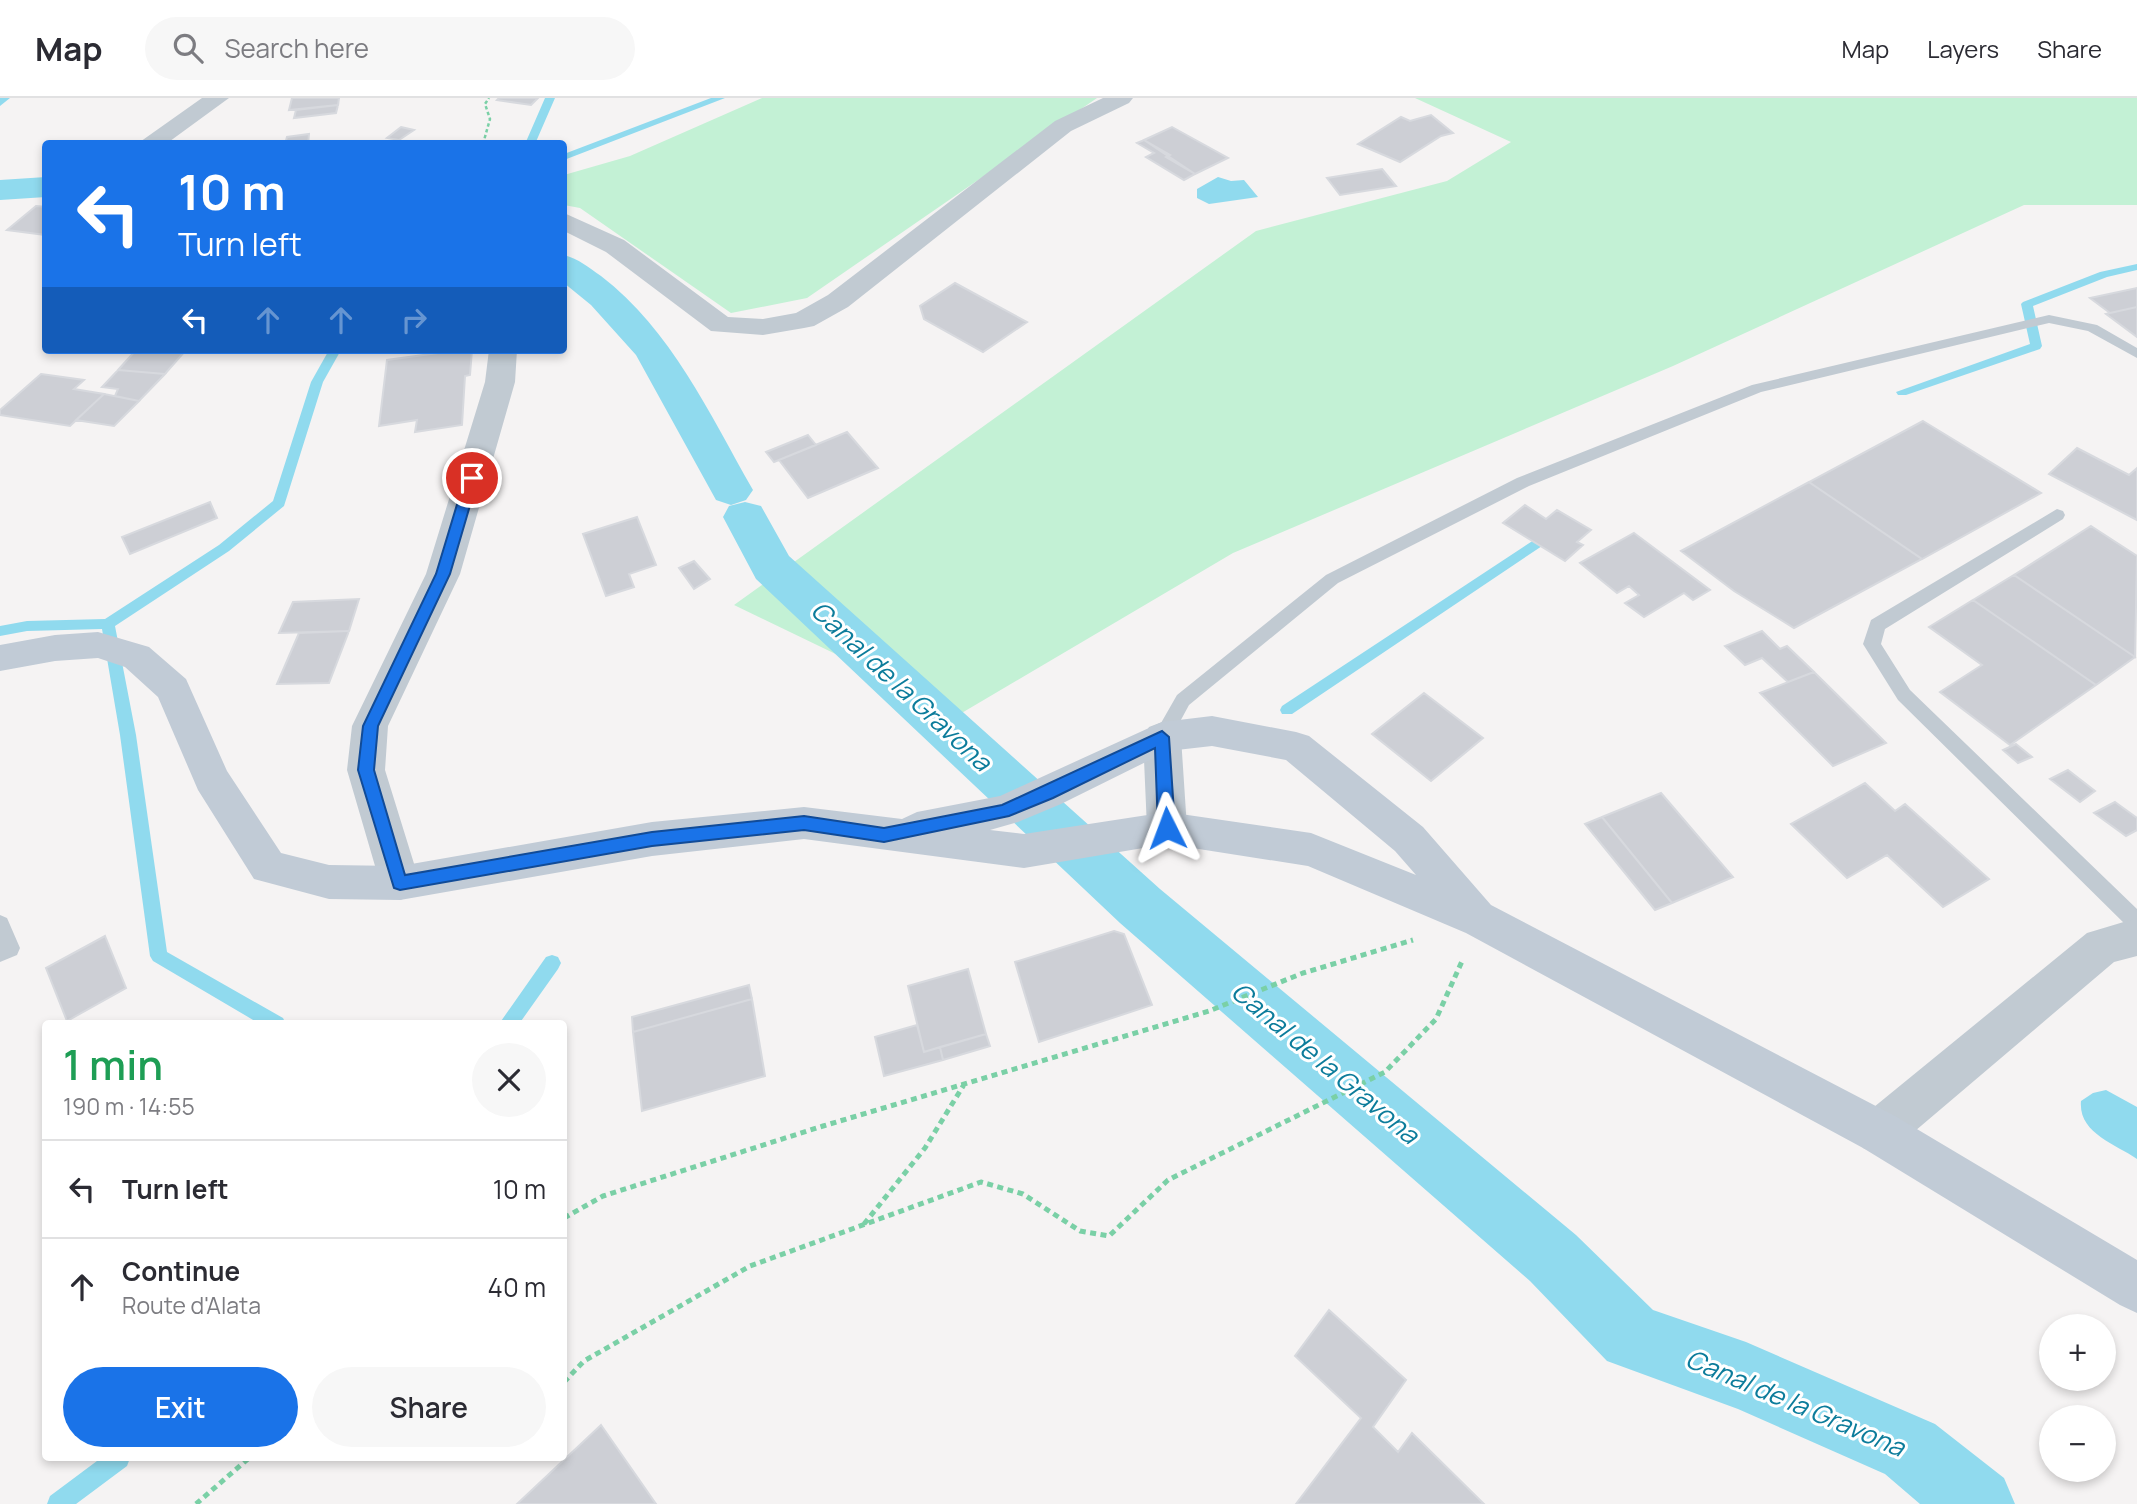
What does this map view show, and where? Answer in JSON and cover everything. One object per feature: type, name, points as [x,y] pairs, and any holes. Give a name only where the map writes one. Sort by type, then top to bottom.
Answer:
[{"type":"street","points":[[155,140],[217,98]]},
{"type":"street","points":[[567,222],[615,246],[721,325],[763,327],[804,320],[838,301],[1062,126],[1121,98]]},
{"type":"street","points":[[400,883],[366,770],[370,726],[443,574],[500,382],[503,354]]},
{"type":"street","points":[[0,658],[55,648],[98,645],[137,657],[173,689],[211,779],[268,867],[329,882],[400,883],[652,839],[804,823],[1024,852],[1167,828],[1311,850],[1481,920],[1879,1132],[2137,1288]]},
{"type":"street","points":[[884,835],[1004,811],[1162,737],[1212,731],[1296,747],[1409,839],[1481,920]]},
{"type":"street","points":[[1162,737],[1167,828]]},
{"type":"street","points":[[1879,1132],[2102,946],[2137,937]]},
{"type":"lane","points":[[1162,737],[1183,701],[1332,579],[1523,482],[1757,388],[2049,320],[2092,328],[2137,354]]},
{"type":"lane","points":[[2057,515],[1877,625],[1872,644],[1904,695],[2137,923]]},
{"type":"lane","points":[[0,924],[10,948],[0,953]]},
{"type":"path","points":[[484,140],[490,119],[485,104],[489,98]]},
{"type":"path","points":[[567,1216],[603,1196],[965,1083],[1209,1011],[1303,973],[1481,920]]},
{"type":"path","points":[[567,1379],[584,1361],[750,1266],[981,1182],[1023,1194],[1080,1231],[1109,1236],[1168,1180],[1385,1072],[1436,1019],[1481,920]]},
{"type":"path","points":[[864,1224],[925,1148],[965,1083]]},
{"type":"path","points":[[196,1504],[246,1461]]},
{"type":"green space","points":[[762,98],[1097,98],[807,298],[731,313],[580,208],[567,206],[567,174],[630,156]]},
{"type":"green space","points":[[1415,98],[2137,98],[2137,205],[2024,205],[1673,366],[1233,553],[960,714],[734,605],[1256,231],[1447,181],[1511,142]]},
{"type":"water","points":[[1218,177],[1231,181],[1244,180],[1258,197],[1209,204],[1197,198],[1197,189]]},
{"type":"water","points":[[2106,1090],[2137,1107],[2137,1159],[2100,1136],[2085,1121],[2081,1101],[2093,1093]]},
{"type":"building","points":[[292,98],[339,98],[338,105],[289,110]]},
{"type":"building","points":[[538,98],[531,105],[497,100]]},
{"type":"building","points":[[338,105],[336,113],[294,118],[296,110]]},
{"type":"building","points":[[1431,115],[1453,133],[1441,136],[1400,162],[1358,144],[1401,117],[1410,121]]},
{"type":"building","points":[[401,127],[414,130],[399,140],[387,138]]},
{"type":"building","points":[[1172,127],[1228,158],[1195,174],[1144,140]]},
{"type":"building","points":[[309,134],[308,140],[286,140],[287,137]]},
{"type":"building","points":[[1144,140],[1195,174],[1184,180],[1146,157],[1154,153],[1137,143]]},
{"type":"building","points":[[1382,169],[1396,186],[1340,195],[1327,178]]},
{"type":"building","points":[[36,206],[42,207],[42,234],[7,230]]},
{"type":"building","points":[[955,283],[1027,322],[983,352],[924,319],[920,306]]},
{"type":"building","points":[[2137,288],[2137,307],[2110,313],[2090,298]]},
{"type":"building","points":[[2137,307],[2137,337],[2106,314],[2110,313]]},
{"type":"building","points":[[132,354],[182,354],[165,374],[118,370]]},
{"type":"building","points":[[431,354],[472,354],[470,375],[465,376],[462,425],[415,432],[417,420],[379,426],[387,360]]},
{"type":"building","points":[[118,370],[165,374],[139,401],[115,396],[118,389],[102,387]]},
{"type":"building","points":[[41,374],[84,380],[74,389],[104,394],[70,426],[0,415],[0,410]]},
{"type":"building","points":[[104,394],[139,401],[114,426],[76,420]]},
{"type":"building","points":[[1923,421],[2041,493],[1922,559],[1809,482]]},
{"type":"building","points":[[847,432],[878,468],[808,498],[779,460]]},
{"type":"building","points":[[808,435],[816,445],[774,462],[766,452]]},
{"type":"building","points":[[2077,448],[2129,475],[2137,468],[2137,520],[2049,474]]},
{"type":"building","points":[[1809,482],[1922,559],[1794,628],[1734,591],[1681,551]]},
{"type":"building","points":[[210,502],[217,518],[130,554],[122,537]]},
{"type":"building","points":[[1525,505],[1546,519],[1557,510],[1591,530],[1577,542],[1583,545],[1565,561],[1503,523]]},
{"type":"building","points":[[637,517],[656,565],[629,574],[634,587],[606,596],[583,534]]},
{"type":"building","points":[[2091,526],[2137,556],[2135,657],[2014,575]]},
{"type":"building","points":[[1634,533],[1710,590],[1693,600],[1684,593],[1644,617],[1625,603],[1639,595],[1629,586],[1617,593],[1580,563]]},
{"type":"building","points":[[694,561],[710,579],[694,589],[679,568]]},
{"type":"building","points":[[2014,575],[2135,657],[2096,685],[1973,600]]},
{"type":"building","points":[[359,599],[349,631],[279,633],[293,602]]},
{"type":"building","points":[[1973,600],[2096,685],[2010,745],[1940,692],[1982,665],[1929,627]]},
{"type":"building","points":[[349,631],[329,683],[277,684],[299,633]]},
{"type":"building","points":[[1762,631],[1780,649],[1787,646],[1814,672],[1788,682],[1762,658],[1745,665],[1725,646]]},
{"type":"building","points":[[1814,672],[1886,743],[1833,766],[1760,693]]},
{"type":"building","points":[[1424,693],[1483,738],[1431,781],[1372,734]]},
{"type":"building","points":[[2016,744],[2032,757],[2018,763],[2003,750]]},
{"type":"building","points":[[2068,770],[2095,791],[2080,802],[2050,779]]},
{"type":"building","points":[[1865,783],[1895,811],[1905,804],[1989,879],[1943,907],[1887,855],[1847,878],[1791,824]]},
{"type":"building","points":[[1661,793],[1733,877],[1672,903],[1602,817]]},
{"type":"building","points":[[2115,802],[2137,818],[2137,830],[2126,836],[2094,813]]},
{"type":"building","points":[[1602,817],[1672,903],[1655,910],[1585,824]]},
{"type":"building","points":[[1114,931],[1124,934],[1152,1005],[1039,1042],[1015,962]]},
{"type":"building","points":[[105,936],[126,988],[67,1020],[46,968]]},
{"type":"building","points":[[968,969],[986,1034],[924,1052],[908,986]]},
{"type":"building","points":[[749,985],[752,999],[633,1032],[632,1017]]},
{"type":"building","points":[[752,999],[765,1076],[642,1111],[633,1032]]},
{"type":"building","points":[[917,1025],[924,1052],[940,1047],[943,1060],[884,1076],[875,1037]]},
{"type":"building","points":[[986,1034],[990,1046],[943,1060],[940,1047]]},
{"type":"building","points":[[1329,1310],[1406,1380],[1373,1427],[1398,1452],[1412,1433],[1484,1504],[1296,1504],[1361,1418],[1295,1356]]},
{"type":"building","points":[[601,1425],[656,1504],[517,1504],[563,1461],[567,1461],[567,1457]]},
{"type":"waterway","points":[[0,103],[5,98]]},
{"type":"waterway","points":[[532,140],[550,98]]},
{"type":"waterway","points":[[567,156],[720,98]]},
{"type":"waterway","name":"Canal de la Gravona","points":[[0,190],[42,187]]},
{"type":"waterway","points":[[1902,392],[2036,346],[2027,304],[2104,274],[2137,267]]},
{"type":"waterway","name":"Canal de la Gravona","points":[[567,268],[604,297],[653,350],[731,490]]},
{"type":"waterway","points":[[108,624],[224,548],[279,503],[317,382],[333,354]]},
{"type":"waterway","name":"Canal de la Gravona","points":[[745,517],[772,567],[1140,906],[1553,1258],[1631,1337],[1746,1377],[1910,1449],[1978,1504]]},
{"type":"waterway","points":[[1287,710],[1537,543]]},
{"type":"waterway","points":[[0,631],[27,626],[108,624]]},
{"type":"waterway","points":[[108,624],[128,735],[159,956],[270,1020]]},
{"type":"waterway","points":[[511,1020],[552,963]]},
{"type":"waterway","points":[[58,1504],[115,1461]]},
{"type":"route","points":[[472,478],[443,574],[370,726],[366,770],[400,883],[652,839],[804,823],[884,835],[1004,811],[1162,737],[1167,828]]}]
